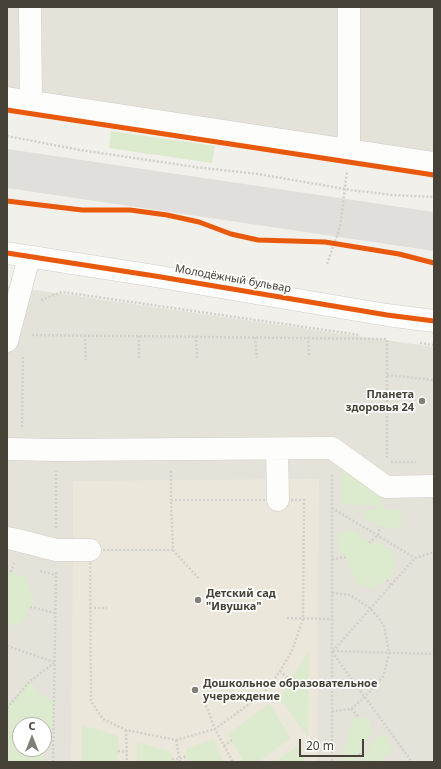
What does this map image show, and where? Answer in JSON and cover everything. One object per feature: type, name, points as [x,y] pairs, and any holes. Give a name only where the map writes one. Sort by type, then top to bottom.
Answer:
[{"type":"street","points":[[30,7],[31,102]]},
{"type":"street","points":[[348,159],[349,7]]},
{"type":"street","points":[[7,98],[348,159],[434,163]]},
{"type":"street","name":"Молодёжный бульвар","points":[[7,252],[29,257],[155,276],[380,314],[434,321]]},
{"type":"street","points":[[13,337],[29,257]]},
{"type":"street","name":"Молодёжный бульвар","points":[[7,260],[29,257]]},
{"type":"street","points":[[7,449],[332,448],[386,487],[434,486]]},
{"type":"street","points":[[277,449],[278,500]]},
{"type":"street","points":[[7,538],[56,550],[90,550]]},
{"type":"path","points":[[7,136],[80,150],[195,167],[258,174],[345,189],[393,195],[434,197]]},
{"type":"path","points":[[327,264],[332,243],[340,227],[348,159]]},
{"type":"path","points":[[332,243],[342,245]]},
{"type":"path","points":[[38,307],[41,300],[62,292],[395,340]]},
{"type":"path","points":[[85,335],[86,360]]},
{"type":"path","points":[[28,427],[22,427],[13,337],[85,335],[387,339]]},
{"type":"path","points":[[139,336],[139,360]]},
{"type":"path","points":[[196,336],[198,359]]},
{"type":"path","points":[[255,337],[257,358]]},
{"type":"path","points":[[308,337],[309,357]]},
{"type":"path","points":[[387,339],[387,462]]},
{"type":"path","points":[[418,343],[434,345]]},
{"type":"path","points":[[387,374],[434,380]]},
{"type":"path","points":[[332,448],[332,762]]},
{"type":"path","points":[[171,449],[173,550],[200,580]]},
{"type":"path","points":[[53,762],[56,450]]},
{"type":"path","points":[[381,457],[387,462],[418,462]]},
{"type":"path","points":[[171,500],[304,500],[303,619],[291,653],[263,694],[215,728],[176,740],[126,730],[103,719],[90,701],[90,550],[173,550]]},
{"type":"path","points":[[332,508],[415,558]]},
{"type":"path","points":[[369,543],[378,535],[380,527]]},
{"type":"path","points":[[332,651],[415,558],[434,552]]},
{"type":"path","points":[[332,559],[347,557]]},
{"type":"path","points":[[11,572],[14,563]]},
{"type":"path","points":[[387,580],[391,585]]},
{"type":"path","points":[[332,593],[350,595],[370,608],[384,625],[389,653],[382,677],[365,697],[351,709],[332,711]]},
{"type":"path","points":[[30,607],[55,613]]},
{"type":"path","points":[[90,608],[107,608]]},
{"type":"path","points":[[287,618],[332,619]]},
{"type":"path","points":[[7,646],[54,663]]},
{"type":"path","points":[[332,651],[434,654]]},
{"type":"path","points":[[332,651],[412,762]]},
{"type":"path","points":[[7,708],[30,681],[54,663]]},
{"type":"path","points":[[280,671],[290,681]]},
{"type":"path","points":[[203,698],[215,728],[233,762]]},
{"type":"path","points":[[351,709],[359,717]]},
{"type":"path","points":[[126,730],[127,762]]},
{"type":"path","points":[[388,737],[391,734]]},
{"type":"path","points":[[176,740],[180,760]]},
{"type":"path","points":[[224,746],[232,740]]},
{"type":"path","points":[[118,751],[127,752]]},
{"type":"path","points":[[359,754],[363,756]]},
{"type":"path","points":[[172,759],[180,760],[187,756]]},
{"type":"shaded area","points":[[7,7],[434,7],[434,170],[7,107]]},
{"type":"shaded area","points":[[7,149],[434,212],[434,251],[7,188]]},
{"type":"shaded area","points":[[7,286],[434,347],[434,762],[7,762]]},
{"type":"shaded area","name":"Дошкольное образовательное учереждение","points":[[319,479],[317,762],[71,762],[73,481]]},
{"type":"green space","points":[[111,131],[215,146],[212,163],[109,148]]},
{"type":"green space","points":[[342,471],[382,495],[382,509],[401,510],[402,529],[380,527],[363,517],[363,510],[376,509],[376,505],[342,505]]},
{"type":"green space","points":[[343,531],[355,531],[369,543],[382,544],[393,552],[395,571],[387,580],[374,589],[357,583],[350,570],[347,557],[338,547],[337,538]]},
{"type":"green space","points":[[7,570],[27,578],[33,602],[21,623],[7,626]]},
{"type":"green space","points":[[309,650],[308,737],[280,698]]},
{"type":"green space","points":[[30,681],[39,694],[54,701],[52,729],[52,717],[12,717],[12,757],[43,757],[43,762],[7,762],[7,708]]},
{"type":"green space","points":[[269,704],[291,738],[258,762],[244,762],[228,734]]},
{"type":"green space","points":[[359,717],[369,718],[372,732],[354,762],[341,762],[352,721]]},
{"type":"green space","points":[[82,725],[118,736],[118,762],[82,762]]},
{"type":"green space","points":[[376,737],[388,737],[391,750],[379,762],[360,762]]},
{"type":"green space","points":[[214,739],[223,762],[189,762],[186,749]]},
{"type":"green space","points":[[137,742],[171,752],[173,762],[137,762]]},
{"type":"green space","points":[[297,746],[306,762],[275,762]]},
{"type":"cycle path","points":[[7,110],[434,175]]},
{"type":"cycle path","points":[[7,201],[82,210],[130,210],[167,215],[199,222],[231,234],[258,240],[325,242],[399,254],[434,263]]},
{"type":"cycle path","points":[[7,253],[387,315],[434,321]]},
{"type":"place","name":"Планета здоровья 24","points":[[422,401]]},
{"type":"place","name":"Детский сад \"Ивушка\"","points":[[198,600]]},
{"type":"place","name":"Дошкольное образовательное учереждение","points":[[195,690]]}]
